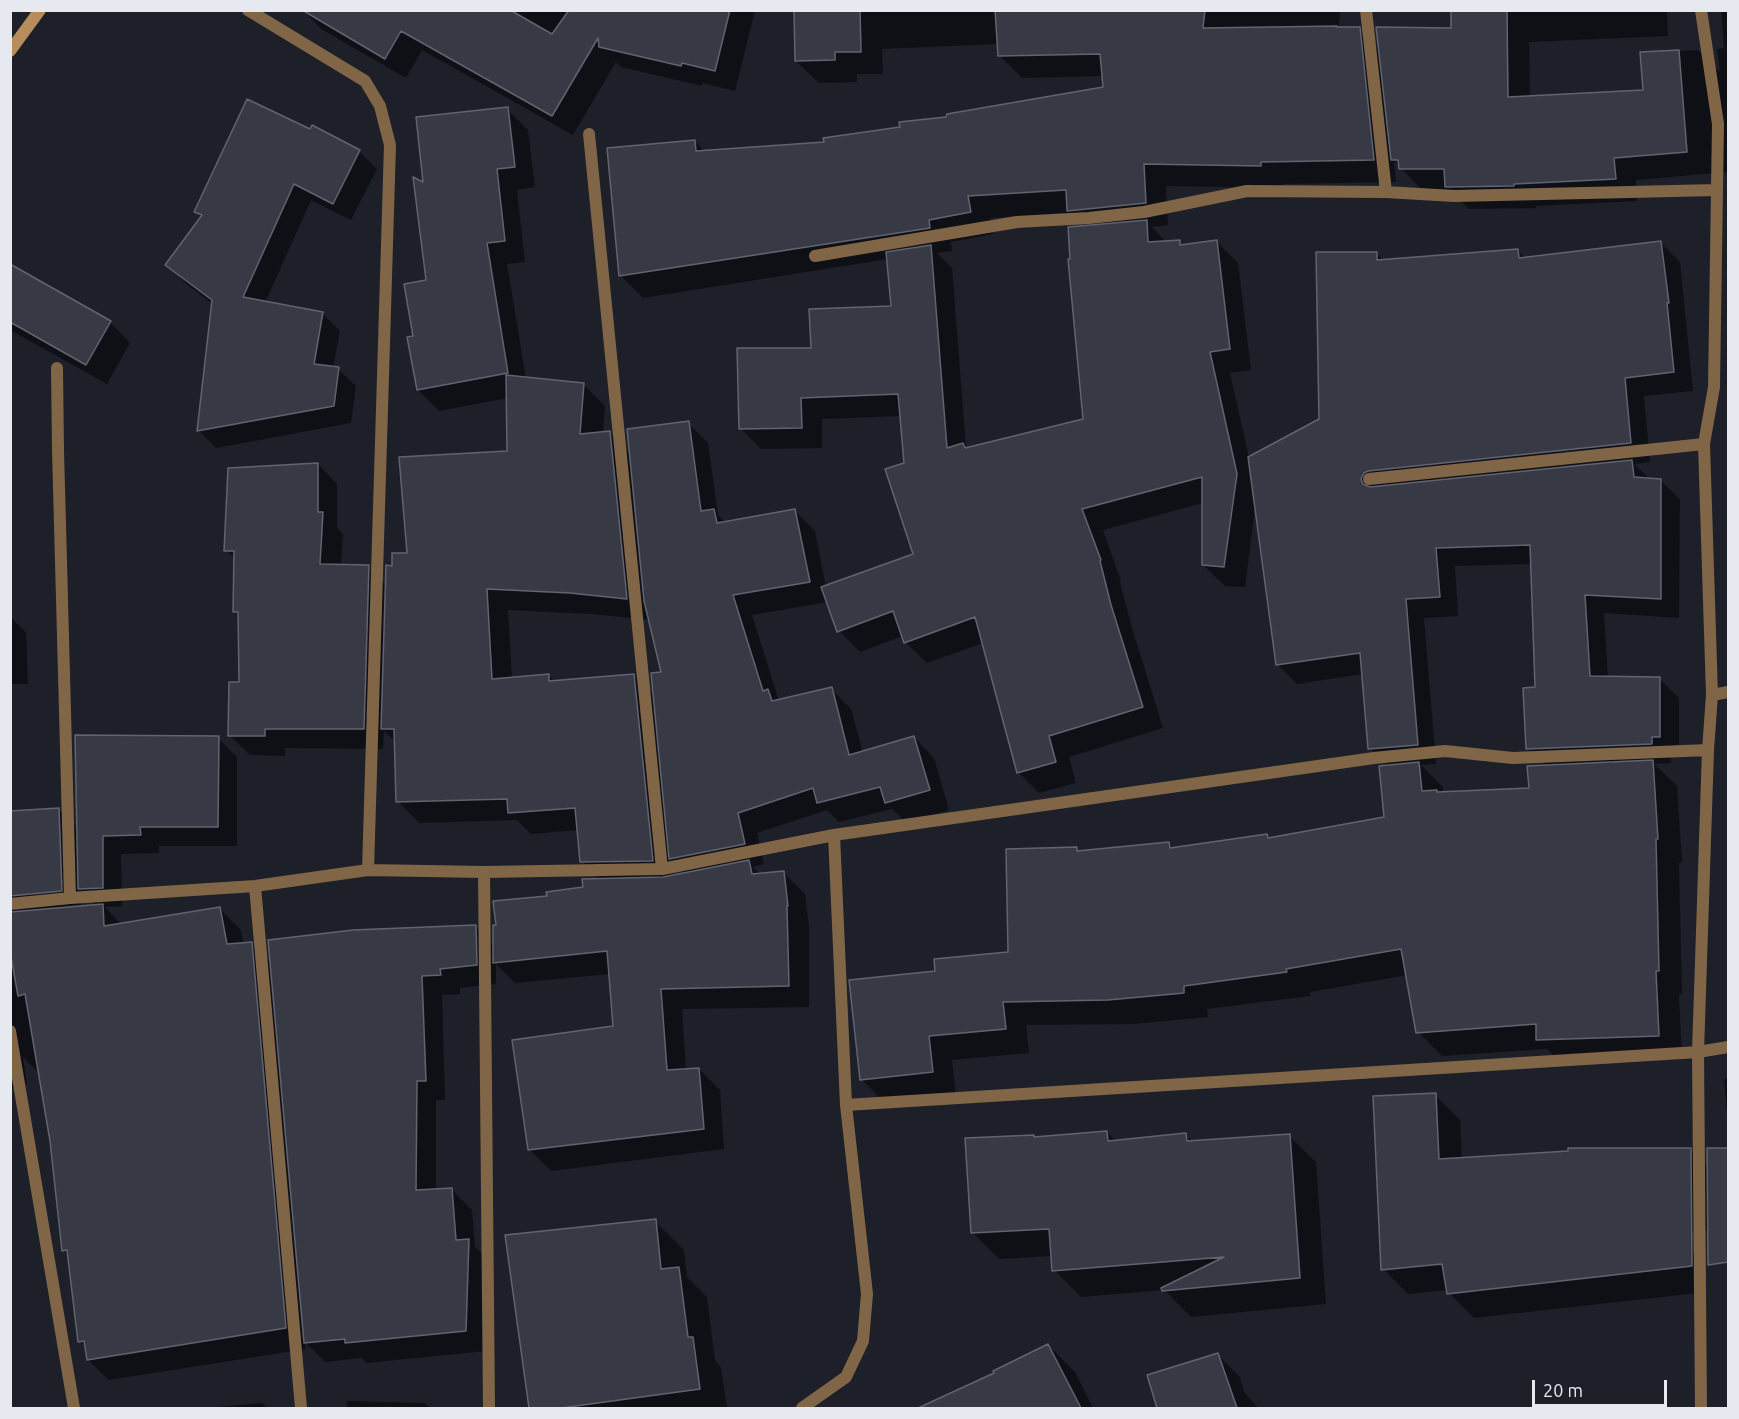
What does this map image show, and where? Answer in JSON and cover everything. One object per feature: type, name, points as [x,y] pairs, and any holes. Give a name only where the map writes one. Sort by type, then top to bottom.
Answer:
[{"type":"street","points":[[10,51],[40,10]]},
{"type":"street","points":[[248,10],[365,81],[380,106],[390,146],[368,870]]},
{"type":"street","points":[[1366,10],[1386,192]]},
{"type":"street","points":[[1701,10],[1718,124],[1714,387],[1704,444],[1712,695],[1708,750],[1698,1052],[1701,1408]]},
{"type":"street","points":[[589,134],[662,869]]},
{"type":"street","points":[[815,256],[1017,222],[1144,212],[1247,192],[1386,192],[1454,195],[1717,190]]},
{"type":"street","points":[[57,368],[70,898]]},
{"type":"street","points":[[1369,479],[1704,444]]},
{"type":"street","points":[[1712,695],[1728,692]]},
{"type":"street","points":[[10,904],[255,886],[368,870],[484,872],[662,869],[834,835],[1374,758],[1445,751],[1513,758],[1708,750]]},
{"type":"street","points":[[802,1408],[846,1377],[863,1341],[867,1294],[846,1105],[834,835]]},
{"type":"street","points":[[484,872],[489,1408]]},
{"type":"street","points":[[255,886],[301,1408]]},
{"type":"street","points":[[10,1031],[74,1408]]},
{"type":"street","points":[[846,1105],[1698,1052],[1728,1047]]},
{"type":"building","points":[[302,10],[510,10],[552,34],[569,10],[730,10],[715,71],[682,63],[681,66],[599,47],[598,38],[552,116],[401,31],[385,59]]},
{"type":"building","points":[[794,10],[860,10],[861,52],[835,52],[835,60],[795,61]]},
{"type":"building","points":[[995,10],[1205,10],[1203,28],[1360,27],[1374,160],[1261,162],[1261,166],[1144,164],[1146,203],[1067,211],[1066,190],[968,196],[971,212],[929,220],[930,228],[619,276],[607,148],[695,140],[696,151],[824,142],[823,138],[900,127],[899,122],[946,117],[947,114],[1103,87],[1100,54],[998,56]]},
{"type":"building","points":[[1451,10],[1507,10],[1508,97],[1643,90],[1640,52],[1679,50],[1687,152],[1614,158],[1616,179],[1514,184],[1514,186],[1445,187],[1444,169],[1399,169],[1398,160],[1391,160],[1376,27],[1451,28]]},
{"type":"building","points":[[247,99],[310,129],[312,125],[360,150],[333,204],[294,184],[243,297],[323,312],[314,364],[339,367],[334,406],[197,431],[212,300],[165,265],[202,215],[194,212]]},
{"type":"building","points":[[508,107],[515,167],[497,169],[505,241],[487,243],[508,373],[417,390],[407,337],[413,336],[404,284],[426,280],[413,177],[423,182],[416,117]]},
{"type":"building","points":[[1147,220],[1148,242],[1180,240],[1180,245],[1217,240],[1230,349],[1210,352],[1237,474],[1224,567],[1202,565],[1202,477],[1082,509],[1101,560],[1111,605],[1143,707],[1049,736],[1056,762],[1017,773],[975,617],[904,643],[893,611],[837,632],[821,587],[913,554],[885,469],[904,463],[898,394],[801,398],[802,428],[739,429],[737,348],[811,348],[809,309],[891,306],[886,252],[931,245],[947,448],[963,443],[965,448],[1083,419],[1068,259],[1070,259],[1068,227]]},
{"type":"building","points":[[1661,241],[1669,303],[1667,303],[1674,372],[1625,378],[1631,443],[1368,471],[1361,479],[1363,484],[1370,487],[1632,460],[1634,477],[1661,479],[1661,599],[1585,595],[1590,676],[1660,677],[1660,737],[1652,737],[1652,744],[1526,749],[1523,688],[1535,687],[1530,545],[1436,548],[1440,597],[1406,599],[1418,745],[1368,749],[1360,653],[1276,665],[1248,457],[1319,419],[1316,252],[1377,252],[1377,260],[1518,249],[1519,258]]},
{"type":"building","points":[[10,264],[111,321],[86,365],[10,322]]},
{"type":"building","points":[[506,375],[584,383],[580,434],[610,431],[627,599],[570,593],[487,589],[492,679],[549,674],[549,681],[634,674],[653,861],[580,862],[575,808],[508,813],[507,799],[396,802],[394,729],[381,729],[386,565],[392,566],[392,553],[407,553],[399,457],[507,451]]},
{"type":"building","points":[[689,421],[701,511],[714,509],[717,523],[795,509],[810,582],[733,595],[763,691],[768,689],[772,701],[832,687],[849,755],[914,736],[930,790],[885,803],[880,787],[817,803],[813,788],[738,813],[745,844],[669,859],[651,673],[661,672],[644,601],[627,429]]},
{"type":"building","points":[[318,463],[318,512],[323,512],[320,564],[369,565],[364,729],[265,729],[265,736],[228,736],[229,682],[239,682],[238,612],[233,612],[234,551],[224,551],[228,468]]},
{"type":"building","points":[[75,735],[219,736],[218,827],[140,827],[141,835],[103,836],[103,888],[78,889]]},
{"type":"building","points":[[1653,760],[1658,839],[1656,839],[1659,971],[1656,971],[1659,1036],[1536,1040],[1536,1024],[1416,1033],[1401,949],[1286,969],[1287,972],[1184,986],[1184,993],[1108,1000],[1003,1002],[1006,1029],[929,1036],[933,1072],[860,1080],[849,980],[935,971],[934,959],[1008,952],[1006,849],[1077,847],[1077,851],[1169,842],[1170,848],[1267,834],[1268,838],[1384,817],[1379,766],[1419,762],[1422,791],[1437,790],[1437,792],[1529,788],[1527,766]]},
{"type":"building","points":[[59,808],[62,891],[10,896],[10,811]]},
{"type":"building","points":[[749,860],[752,874],[784,871],[788,906],[789,986],[661,989],[667,1070],[699,1068],[704,1129],[528,1150],[512,1040],[613,1026],[607,951],[493,963],[493,925],[496,925],[493,901],[547,896],[546,892],[583,887],[582,879],[663,877]]},
{"type":"building","points":[[103,904],[104,926],[220,907],[227,944],[252,942],[286,1328],[87,1360],[84,1341],[78,1342],[67,1250],[62,1251],[50,1141],[25,994],[18,996],[10,951],[10,912]]},
{"type":"building","points":[[476,925],[477,965],[440,969],[441,975],[422,976],[426,1081],[417,1081],[416,1190],[452,1188],[456,1240],[469,1239],[466,1331],[345,1343],[345,1339],[304,1343],[268,940],[353,930]]},
{"type":"building","points":[[1436,1093],[1439,1159],[1568,1151],[1568,1148],[1691,1148],[1692,1266],[1447,1294],[1442,1264],[1381,1270],[1373,1096]]},
{"type":"building","points":[[1107,1131],[1108,1141],[1186,1133],[1187,1141],[1290,1134],[1300,1278],[1162,1291],[1161,1288],[1224,1257],[1052,1271],[1049,1229],[971,1233],[965,1138],[1034,1135],[1034,1137]]},
{"type":"building","points":[[1707,1148],[1728,1148],[1728,1262],[1708,1265]]},
{"type":"building","points":[[656,1219],[661,1269],[679,1267],[688,1337],[693,1337],[700,1389],[561,1408],[529,1408],[505,1235]]},
{"type":"building","points":[[1048,1344],[1081,1408],[918,1408],[994,1373],[993,1371]]},
{"type":"building","points":[[1218,1353],[1237,1408],[1157,1408],[1147,1375]]}]
